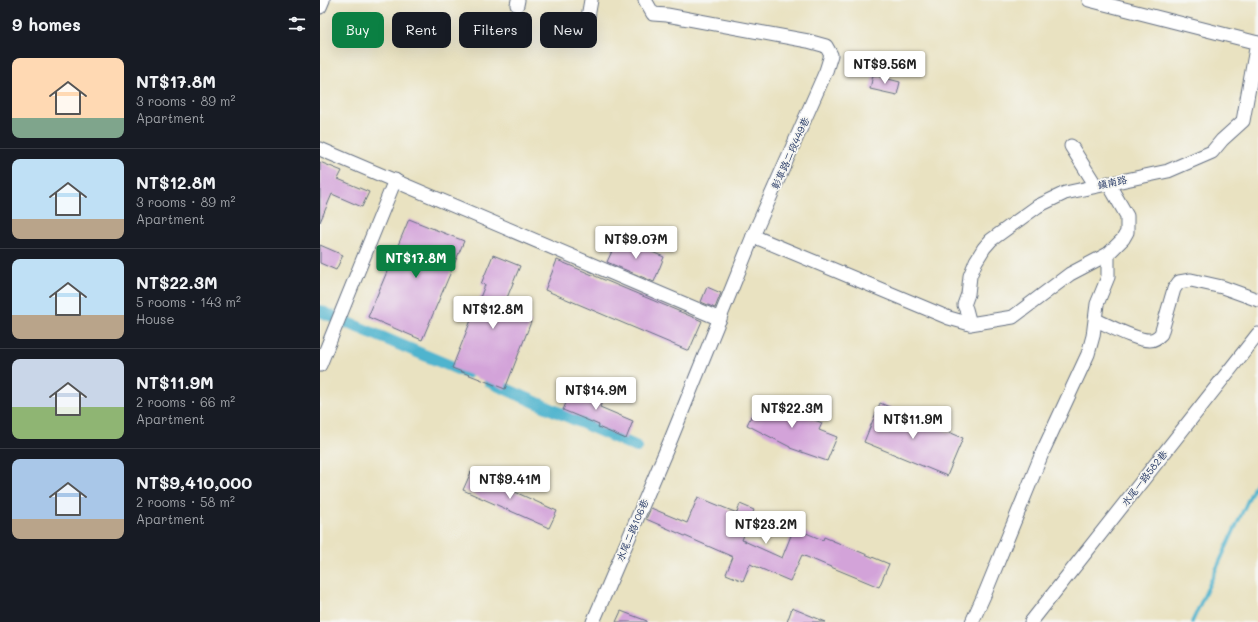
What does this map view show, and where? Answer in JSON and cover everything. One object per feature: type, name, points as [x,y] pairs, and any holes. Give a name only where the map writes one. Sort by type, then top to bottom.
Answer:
[{"type":"street","points":[[320,7],[323,0]]},
{"type":"street","points":[[589,12],[591,0]]},
{"type":"street","name":"彰草路二段449巷","points":[[645,0],[653,14],[667,15],[808,41],[826,46],[831,55],[826,70],[753,236],[671,439]]},
{"type":"street","points":[[1089,0],[1257,43]]},
{"type":"street","name":"鎮南路","points":[[970,324],[964,305],[968,294],[970,276],[976,261],[991,240],[1038,206],[1065,193],[1168,171],[1212,152],[1243,120],[1257,43]]},
{"type":"street","points":[[753,236],[949,318],[970,324],[1013,317],[1070,274],[1108,254],[1123,239],[1127,232],[1127,216],[1071,146]]},
{"type":"street","points":[[320,149],[720,319]]},
{"type":"street","points":[[322,361],[395,180]]},
{"type":"street","points":[[972,622],[1043,451],[1088,354],[1096,320],[1097,304],[1108,278],[1108,254]]},
{"type":"street","points":[[1096,320],[1140,339],[1150,340],[1157,338],[1161,334],[1174,289],[1179,282],[1185,280],[1222,287],[1258,300]]},
{"type":"street","name":"水尾一路582巷","points":[[1031,622],[1258,334]]},
{"type":"street","name":"水尾二路106巷","points":[[593,622],[671,439]]},
{"type":"building","points":[[873,75],[900,82],[897,95],[870,89]]},
{"type":"building","points":[[320,162],[342,171],[338,179],[369,192],[362,207],[332,194],[320,222]]},
{"type":"building","points":[[409,219],[464,241],[422,340],[368,317]]},
{"type":"building","points":[[618,238],[664,257],[654,282],[607,262]]},
{"type":"building","points":[[320,245],[343,255],[336,270],[320,263]]},
{"type":"building","points":[[493,255],[520,266],[502,310],[531,322],[505,389],[452,368],[485,285],[481,284]]},
{"type":"building","points":[[557,260],[702,321],[689,351],[545,290]]},
{"type":"building","points":[[707,287],[721,293],[715,308],[701,302]]},
{"type":"building","points":[[575,382],[605,395],[600,407],[633,421],[626,439],[598,427],[599,425],[563,410]]},
{"type":"building","points":[[760,397],[822,423],[819,430],[837,437],[827,461],[790,448],[747,425]]},
{"type":"building","points":[[880,403],[963,438],[947,476],[864,442]]},
{"type":"building","points":[[471,472],[557,511],[549,528],[463,490]]},
{"type":"building","points":[[698,497],[737,513],[740,504],[754,510],[742,540],[782,558],[794,528],[823,540],[824,537],[889,564],[879,587],[802,555],[790,581],[750,564],[743,581],[726,574],[733,557],[646,519],[651,508],[687,523]]},
{"type":"building","points":[[792,608],[826,622],[787,622]]},
{"type":"building","points":[[621,611],[647,621],[647,622],[616,622]]},
{"type":"waterway","points":[[320,311],[467,373]]},
{"type":"waterway","points":[[490,382],[637,447]]},
{"type":"waterway","points":[[1192,622],[1258,478]]}]
